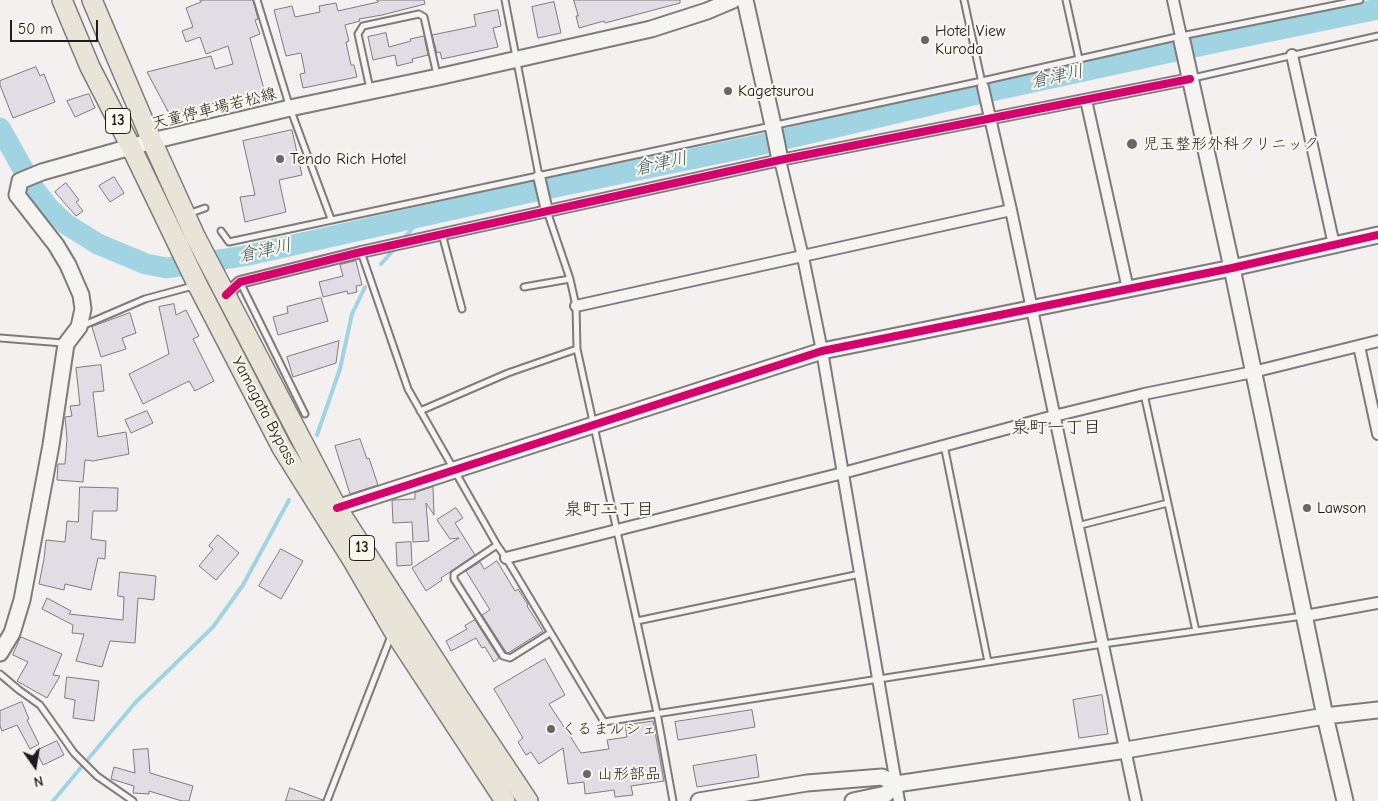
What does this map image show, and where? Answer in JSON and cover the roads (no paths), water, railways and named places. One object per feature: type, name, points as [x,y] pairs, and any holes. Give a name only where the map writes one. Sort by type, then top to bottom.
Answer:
[{"type":"highway","name":"Yamagata Bypass","points":[[62,0],[90,67],[200,290],[282,448],[353,561],[393,630],[505,801]]},
{"type":"highway","name":"Yamagata Bypass","points":[[92,0],[195,236],[337,508],[528,801]]},
{"type":"street","name":"天童停車場若松線","points":[[79,327],[83,309],[75,281],[56,245],[17,195],[20,181],[42,172],[152,141],[290,108],[438,78],[651,29],[707,11],[733,0]]},
{"type":"street","points":[[745,0],[803,257],[822,351],[899,801]]},
{"type":"street","points":[[1173,0],[1306,616],[1325,716],[1345,801]]},
{"type":"street","points":[[1292,55],[1334,245]]},
{"type":"street","points":[[222,288],[546,207],[990,116],[1086,100],[1189,76]]},
{"type":"street","points":[[982,84],[1136,801]]},
{"type":"street","points":[[1086,100],[1128,289]]},
{"type":"street","points":[[539,178],[546,207]]},
{"type":"street","points":[[576,306],[1010,210]]},
{"type":"street","points":[[337,508],[822,351],[1232,268],[1378,235]]},
{"type":"street","points":[[0,653],[12,633],[22,600],[51,446],[66,344],[79,327]]},
{"type":"street","points":[[506,558],[843,473],[1054,416],[1378,342]]},
{"type":"street","points":[[1359,346],[1378,434]]},
{"type":"street","points":[[1306,616],[1378,603]]},
{"type":"street","points":[[699,801],[807,783],[882,777],[896,784],[1126,750],[1325,716],[1378,710]]},
{"type":"street","points":[[853,801],[886,794],[896,784]]},
{"type":"lane","points":[[259,0],[290,108],[331,219]]},
{"type":"lane","points":[[505,0],[539,178]]},
{"type":"lane","points":[[964,0],[982,84]]},
{"type":"lane","points":[[1066,0],[1079,59]]},
{"type":"lane","points":[[221,231],[229,242],[331,219],[539,178],[774,125],[982,84],[1079,59],[1181,39],[1347,1],[1360,0]]},
{"type":"lane","points":[[370,92],[358,34],[363,26],[419,14],[424,17],[438,78]]},
{"type":"lane","points":[[1189,76],[1378,36]]},
{"type":"lane","points":[[546,207],[570,279],[576,306],[577,349],[657,713],[674,801]]},
{"type":"lane","points":[[186,215],[205,208]]},
{"type":"lane","points":[[442,234],[462,309]]},
{"type":"lane","points":[[361,252],[408,390],[497,545],[604,722],[1103,644],[1306,616]]},
{"type":"lane","points":[[524,287],[570,279]]},
{"type":"lane","points":[[240,282],[305,414]]},
{"type":"lane","points":[[79,327],[145,299],[200,290]]},
{"type":"lane","points":[[0,338],[66,344]]},
{"type":"lane","points":[[420,411],[508,373],[577,349]]},
{"type":"lane","points":[[1144,394],[1196,630]]},
{"type":"lane","points":[[944,445],[988,662]]},
{"type":"lane","points":[[1077,526],[1168,503]]},
{"type":"lane","points":[[497,545],[454,574],[454,579],[502,656],[510,658],[550,633]]},
{"type":"lane","points":[[637,621],[860,574]]},
{"type":"lane","points":[[327,801],[393,630]]},
{"type":"lane","points":[[0,674],[40,705],[78,758],[132,801]]},
{"type":"waterway","name":"倉津川","points":[[0,128],[33,187],[49,208],[66,224],[98,244],[146,264],[167,268],[244,256],[531,192],[759,145],[973,95],[1378,9]]},
{"type":"waterway","points":[[402,240],[423,217]]},
{"type":"waterway","points":[[381,264],[396,247]]},
{"type":"waterway","points":[[317,435],[340,369],[352,314],[365,287]]},
{"type":"waterway","points":[[53,801],[135,703],[213,627],[243,585],[289,500]]},
{"type":"place","name":"Hotel View Kuroda","points":[[925,40]]},
{"type":"place","name":"Kagetsurou","points":[[728,91]]},
{"type":"place","name":"児玉整形外科クリニック","points":[[1132,144]]},
{"type":"place","name":"Tendo Rich Hotel","points":[[280,159]]},
{"type":"place","name":"Lawson","points":[[1307,508]]},
{"type":"place","name":"くるまルシェ","points":[[551,729]]},
{"type":"place","name":"山形部品","points":[[587,774]]},
{"type":"district","name":"泉町一丁目","points":[[1056,428]]},
{"type":"district","name":"泉町二丁目","points":[[609,510]]}]
